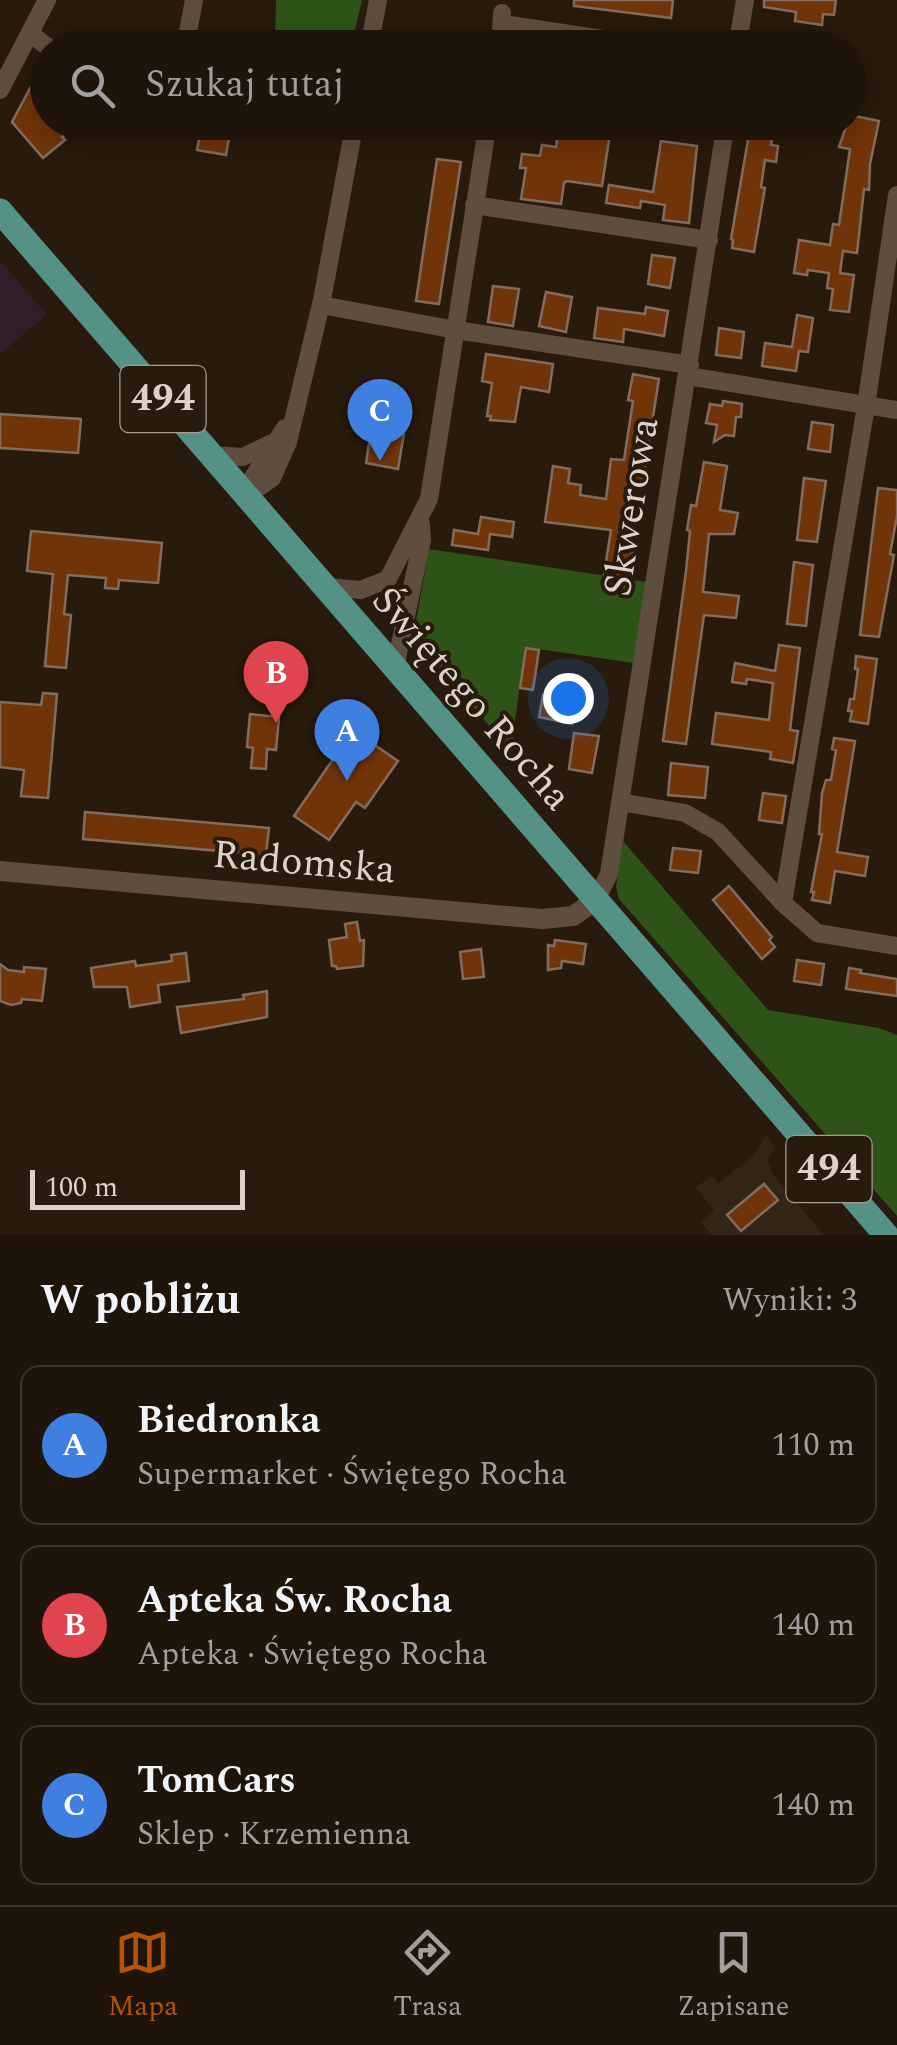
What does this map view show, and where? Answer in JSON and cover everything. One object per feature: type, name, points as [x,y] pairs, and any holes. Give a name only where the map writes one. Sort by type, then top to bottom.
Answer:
[{"type":"main road","name":"Świętego Rocha","points":[[0,211],[886,1235]]},
{"type":"street","points":[[33,30],[46,0]]},
{"type":"street","points":[[188,30],[194,0]]},
{"type":"street","points":[[372,30],[378,0]]},
{"type":"street","points":[[740,30],[745,0]]},
{"type":"street","points":[[502,30],[503,18],[567,30]]},
{"type":"street","points":[[0,90],[30,36]]},
{"type":"street","points":[[264,517],[272,478],[284,454],[296,411],[321,305],[352,140]]},
{"type":"street","points":[[326,587],[361,590],[388,579],[429,499],[485,140]]},
{"type":"street","name":"Skwerowa","points":[[596,900],[609,874],[723,140]]},
{"type":"street","points":[[783,903],[897,195]]},
{"type":"street","points":[[474,205],[709,240]]},
{"type":"street","points":[[321,305],[897,410]]},
{"type":"street","points":[[245,495],[296,411]]},
{"type":"street","points":[[210,455],[252,455],[280,436]]},
{"type":"street","points":[[245,495],[272,478]]},
{"type":"street","points":[[395,668],[422,540],[421,519]]},
{"type":"street","points":[[620,802],[685,813],[718,832],[783,903],[817,933],[897,946]]},
{"type":"street","name":"Radomska","points":[[0,870],[542,920],[572,916],[596,900]]},
{"type":"shaded area","points":[[0,261],[47,314],[0,354]]},
{"type":"shaded area","points":[[766,1135],[775,1147],[768,1160],[772,1173],[824,1235],[712,1235],[701,1222],[714,1210],[696,1188],[711,1176],[719,1183],[754,1155]]},
{"type":"green space","points":[[276,0],[362,0],[355,30],[275,30]]},
{"type":"green space","points":[[429,549],[647,582],[634,663],[525,647],[511,751],[413,637]]},
{"type":"green space","points":[[623,841],[768,1010],[879,1028],[897,1035],[897,1216],[619,899],[616,887]]},
{"type":"building","points":[[574,0],[673,0],[671,18],[574,6]]},
{"type":"building","points":[[764,0],[836,0],[834,15],[823,14],[822,25],[795,21],[796,12],[764,7]]},
{"type":"building","points":[[30,88],[30,140],[65,140],[43,158],[12,122]]},
{"type":"building","points":[[867,119],[879,121],[869,190],[864,189],[857,253],[843,251],[840,273],[854,275],[849,312],[830,310],[833,289],[827,288],[829,273],[794,273],[799,240],[830,245],[833,224],[839,225],[850,149],[839,147],[841,140],[867,140]]},
{"type":"building","points":[[199,140],[229,140],[226,155],[197,150]]},
{"type":"building","points":[[557,140],[609,140],[602,186],[567,181],[561,204],[521,199],[526,168],[520,168],[522,154],[540,156],[542,145],[556,147]]},
{"type":"building","points":[[748,140],[772,140],[771,145],[778,146],[776,162],[765,160],[761,187],[765,188],[754,252],[732,248]]},
{"type":"building","points":[[661,141],[697,146],[689,223],[663,220],[665,205],[641,201],[640,208],[606,203],[609,185],[653,192]]},
{"type":"building","points":[[437,159],[461,162],[439,304],[416,301]]},
{"type":"building","points":[[652,255],[675,258],[670,288],[648,284]]},
{"type":"building","points":[[493,286],[519,289],[513,326],[488,322]]},
{"type":"building","points":[[546,292],[572,297],[566,332],[539,326]]},
{"type":"building","points":[[646,307],[668,311],[664,336],[624,329],[623,342],[594,338],[598,308],[645,314]]},
{"type":"building","points":[[797,315],[813,318],[808,352],[799,351],[796,371],[762,366],[765,343],[792,347]]},
{"type":"building","points":[[719,328],[744,332],[741,358],[716,355]]},
{"type":"building","points":[[486,354],[553,364],[549,392],[521,387],[515,422],[490,420],[491,416],[487,416],[492,383],[482,381]]},
{"type":"building","points":[[633,374],[659,379],[642,486],[634,485],[626,544],[634,545],[629,578],[604,574],[611,530],[545,522],[553,466],[570,469],[568,483],[581,485],[580,495],[606,499],[611,459],[624,460]]},
{"type":"building","points":[[723,401],[742,404],[741,417],[736,417],[734,436],[725,435],[714,442],[717,425],[706,423],[710,404],[722,406]]},
{"type":"building","points":[[374,410],[400,415],[399,420],[406,421],[398,469],[366,463]]},
{"type":"building","points":[[0,414],[81,419],[78,453],[0,448]]},
{"type":"building","points":[[812,422],[833,425],[830,452],[808,449]]},
{"type":"building","points":[[704,462],[727,466],[720,510],[738,513],[734,534],[709,534],[703,592],[739,596],[736,618],[704,615],[686,744],[663,741],[686,571],[690,531],[687,530]]},
{"type":"building","points":[[804,478],[826,481],[817,542],[797,540]]},
{"type":"building","points":[[878,488],[897,490],[890,554],[894,555],[879,637],[860,635]]},
{"type":"building","points":[[481,517],[514,522],[512,537],[490,534],[488,550],[452,545],[454,530],[478,534]]},
{"type":"building","points":[[31,531],[162,543],[158,583],[119,580],[118,589],[105,588],[106,578],[68,575],[64,614],[71,615],[66,668],[45,666],[53,574],[27,571]]},
{"type":"building","points":[[794,562],[813,565],[806,626],[787,624]]},
{"type":"building","points":[[779,645],[800,648],[790,730],[798,731],[793,763],[770,759],[771,752],[712,744],[716,713],[769,720],[773,683],[747,679],[746,684],[732,682],[735,663],[775,671]]},
{"type":"building","points":[[526,648],[539,650],[533,690],[520,688]]},
{"type":"building","points":[[856,656],[877,659],[868,724],[850,721],[852,711],[848,711],[850,699],[854,699]]},
{"type":"building","points":[[43,693],[57,694],[48,798],[21,796],[24,770],[0,767],[0,702],[41,705]]},
{"type":"building","points":[[543,695],[576,702],[572,724],[539,717]]},
{"type":"building","points":[[250,714],[279,717],[276,750],[267,749],[266,769],[251,768],[253,748],[247,747]]},
{"type":"building","points":[[353,730],[398,761],[365,808],[356,802],[329,840],[294,816]]},
{"type":"building","points":[[574,733],[599,736],[592,773],[569,769]]},
{"type":"building","points":[[834,738],[855,741],[837,852],[868,857],[865,876],[835,871],[830,903],[812,900],[811,892],[822,834],[822,793],[826,780],[831,780],[836,750],[832,749]]},
{"type":"building","points":[[671,763],[708,767],[705,798],[668,795]]},
{"type":"building","points":[[763,793],[786,796],[782,823],[759,820]]},
{"type":"building","points":[[85,812],[269,828],[266,855],[83,839]]},
{"type":"building","points":[[673,848],[701,851],[698,873],[670,870]]},
{"type":"building","points":[[729,886],[772,937],[769,940],[775,947],[762,959],[713,900]]},
{"type":"building","points":[[357,922],[360,941],[364,940],[363,966],[337,969],[332,966],[329,940],[347,937],[345,924]]},
{"type":"building","points":[[555,940],[586,944],[583,964],[562,961],[561,968],[548,970],[548,945],[554,946]]},
{"type":"building","points":[[481,949],[484,977],[463,979],[460,952]]},
{"type":"building","points":[[186,953],[189,981],[158,985],[160,1002],[130,1007],[127,987],[94,987],[91,968],[135,961],[136,966],[172,961],[171,955]]},
{"type":"building","points":[[797,960],[824,964],[821,985],[794,981]]},
{"type":"building","points":[[0,964],[8,970],[24,972],[24,967],[46,969],[42,1001],[22,999],[21,1003],[11,1005],[0,1001]]},
{"type":"building","points":[[849,968],[897,979],[897,996],[846,989]]},
{"type":"building","points":[[267,991],[267,1017],[181,1033],[177,1007],[244,999],[243,995]]},
{"type":"building","points":[[764,1184],[778,1200],[741,1231],[727,1215]]},
{"type":"place","name":"TomCars","points":[[380,461]]},
{"type":"place","name":"Apteka Św. Rocha","points":[[276,723]]},
{"type":"place","name":"Biedronka","points":[[347,781]]}]
